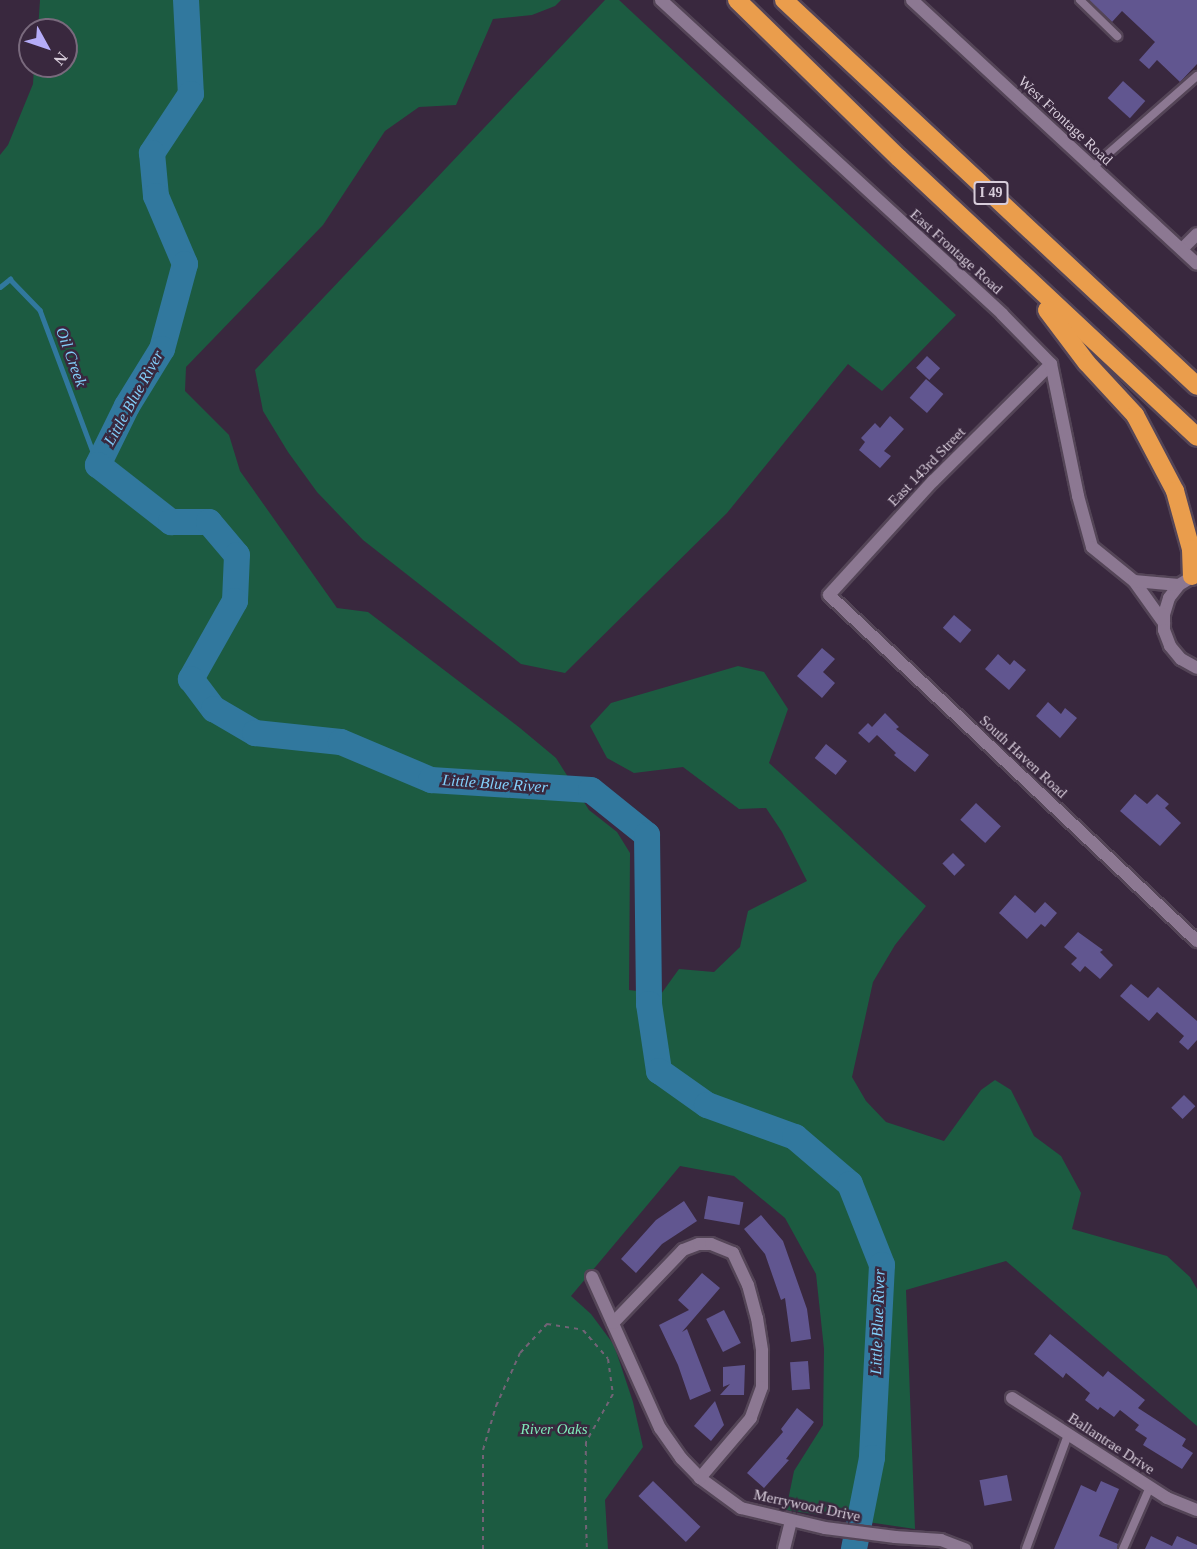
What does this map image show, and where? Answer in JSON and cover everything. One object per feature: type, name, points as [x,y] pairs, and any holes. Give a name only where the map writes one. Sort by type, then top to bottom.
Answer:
[{"type":"highway","name":"I 49","points":[[737,0],[1013,266],[1197,437]]},
{"type":"highway","name":"I 49","points":[[784,0],[1197,386]]},
{"type":"highway","points":[[1013,266],[1087,363],[1135,415],[1174,491],[1191,549],[1189,578]]},
{"type":"street","name":"East Frontage Road","points":[[661,0],[1002,314],[1051,364]]},
{"type":"street","name":"West Frontage Road","points":[[915,1],[1197,264]]},
{"type":"street","points":[[1182,249],[1197,234]]},
{"type":"street","points":[[1051,364],[1078,496],[1092,547],[1134,581],[1164,623],[1170,646],[1181,659],[1197,668]]},
{"type":"street","name":"East 143rd Street","points":[[829,595],[933,481],[1051,364]]},
{"type":"street","points":[[1134,581],[1189,578]]},
{"type":"street","points":[[1164,623],[1169,598],[1189,578]]},
{"type":"street","name":"South Haven Road","points":[[829,595],[1197,941]]},
{"type":"street","points":[[613,1323],[683,1250],[699,1244],[711,1244],[733,1253],[748,1285],[757,1318],[762,1351],[762,1387],[752,1418],[700,1478]]},
{"type":"street","name":"Merrywood Drive","points":[[592,1277],[660,1428],[681,1458],[700,1478],[741,1508],[825,1528],[941,1540],[965,1549]]},
{"type":"street","name":"Ballantrae Drive","points":[[1012,1398],[1150,1487],[1197,1510]]},
{"type":"street","points":[[784,1549],[791,1521]]},
{"type":"lane","points":[[1080,0],[1117,36]]},
{"type":"lane","points":[[1093,167],[1197,76]]},
{"type":"lane","points":[[1026,1549],[1068,1435]]},
{"type":"lane","points":[[1123,1549],[1150,1487]]},
{"type":"path","points":[[483,1549],[483,1449],[496,1406],[520,1353],[547,1324],[583,1330],[608,1359],[613,1395],[586,1442],[587,1549]]},
{"type":"green space","name":"River Oaks","points":[[40,0],[561,0],[555,6],[532,15],[493,19],[456,105],[419,107],[385,131],[323,225],[186,367],[185,391],[229,435],[240,471],[337,608],[368,612],[520,728],[556,758],[589,810],[617,832],[630,853],[629,990],[661,994],[679,969],[714,972],[740,947],[748,911],[807,881],[782,832],[766,808],[739,809],[683,767],[634,773],[607,758],[590,726],[611,703],[738,666],[764,672],[788,709],[769,763],[926,906],[895,945],[873,982],[852,1077],[866,1101],[886,1122],[944,1141],[981,1090],[995,1080],[1011,1090],[1034,1136],[1061,1156],[1081,1193],[1072,1229],[1167,1256],[1190,1277],[1197,1289],[1197,1426],[1006,1261],[906,1290],[915,1529],[786,1510],[794,1471],[823,1425],[824,1349],[816,1274],[785,1218],[734,1176],[680,1166],[571,1296],[591,1314],[614,1345],[633,1402],[643,1447],[605,1500],[608,1549],[0,1549],[0,155],[8,145],[33,84],[33,78],[78,78],[78,18],[39,18]]},
{"type":"green space","points":[[605,0],[619,0],[956,315],[882,391],[848,364],[727,513],[565,673],[521,664],[363,540],[317,492],[288,452],[263,411],[255,370]]},
{"type":"building","points":[[1089,0],[1197,0],[1197,64],[1180,82],[1157,60],[1149,69],[1139,60],[1155,42],[1122,11],[1112,22]]},
{"type":"building","points":[[1123,81],[1145,101],[1130,118],[1108,98]]},
{"type":"building","points":[[927,356],[940,368],[929,380],[916,368]]},
{"type":"building","points":[[926,379],[943,394],[927,413],[910,398]]},
{"type":"building","points":[[890,416],[904,429],[884,451],[891,456],[880,468],[859,450],[865,442],[861,438],[875,423],[880,428]]},
{"type":"building","points":[[954,615],[971,630],[960,643],[943,628]]},
{"type":"building","points":[[822,648],[835,659],[823,672],[835,683],[822,698],[797,676]]},
{"type":"building","points":[[998,654],[1010,665],[1014,660],[1026,670],[1009,690],[985,669]]},
{"type":"building","points":[[1048,702],[1061,714],[1065,708],[1077,718],[1060,738],[1036,716]]},
{"type":"building","points":[[885,713],[899,727],[896,729],[929,755],[915,772],[894,755],[896,753],[877,735],[869,743],[858,733],[868,723],[872,727]]},
{"type":"building","points":[[826,744],[847,761],[836,775],[815,758]]},
{"type":"building","points":[[1135,794],[1147,804],[1157,794],[1169,804],[1165,808],[1181,823],[1160,846],[1120,811]]},
{"type":"building","points":[[976,803],[1001,826],[985,843],[960,820]]},
{"type":"building","points":[[953,853],[965,865],[954,876],[942,864]]},
{"type":"building","points":[[1015,895],[1035,913],[1045,902],[1057,913],[1045,927],[1041,924],[1027,939],[999,913]]},
{"type":"building","points":[[1078,932],[1103,950],[1100,952],[1113,965],[1100,979],[1085,966],[1080,972],[1071,964],[1077,958],[1064,947]]},
{"type":"building","points":[[1131,984],[1148,998],[1158,987],[1197,1021],[1197,1040],[1188,1050],[1179,1042],[1184,1036],[1157,1012],[1149,1021],[1120,996]]},
{"type":"building","points":[[1184,1095],[1195,1106],[1183,1119],[1171,1108]]},
{"type":"building","points":[[708,1196],[743,1202],[739,1225],[704,1219]]},
{"type":"building","points":[[684,1201],[697,1221],[662,1244],[636,1273],[621,1259],[656,1220]]},
{"type":"building","points":[[761,1215],[783,1241],[807,1309],[811,1339],[791,1342],[785,1298],[781,1300],[765,1254],[744,1229]]},
{"type":"building","points":[[702,1273],[720,1288],[682,1332],[687,1329],[711,1391],[690,1400],[678,1365],[659,1325],[689,1310],[678,1300]]},
{"type":"building","points":[[724,1310],[741,1343],[723,1352],[706,1319]]},
{"type":"building","points":[[1050,1334],[1103,1377],[1108,1371],[1145,1400],[1138,1408],[1186,1439],[1182,1446],[1193,1453],[1182,1469],[1143,1445],[1147,1438],[1135,1430],[1139,1425],[1120,1410],[1114,1417],[1100,1407],[1098,1410],[1085,1400],[1090,1393],[1066,1373],[1063,1378],[1034,1354]]},
{"type":"building","points":[[808,1361],[810,1389],[792,1390],[790,1362]]},
{"type":"building","points":[[745,1365],[744,1395],[720,1395],[730,1384],[723,1387],[723,1367]]},
{"type":"building","points":[[715,1401],[724,1425],[711,1441],[694,1426]]},
{"type":"building","points":[[797,1408],[814,1422],[786,1459],[789,1460],[764,1488],[747,1473],[783,1432],[781,1429]]},
{"type":"building","points":[[1007,1475],[1012,1501],[984,1506],[980,1480]]},
{"type":"building","points":[[653,1481],[700,1527],[686,1542],[638,1496]]},
{"type":"building","points":[[1101,1481],[1119,1489],[1099,1536],[1118,1544],[1117,1549],[1054,1549],[1081,1485],[1096,1492]]},
{"type":"building","points":[[1151,1536],[1172,1546],[1177,1536],[1197,1545],[1197,1549],[1145,1549]]},
{"type":"waterway","name":"Little Blue River","points":[[186,0],[191,94],[152,153],[156,196],[185,264],[162,349],[127,406],[98,465],[171,522],[209,522],[237,555],[235,601],[191,679],[214,709],[255,733],[341,742],[431,780],[591,790],[647,835],[649,1004],[659,1071],[707,1105],[795,1137],[850,1184],[882,1265],[872,1458],[854,1549]]},
{"type":"waterway","name":"Oil Creek","points":[[0,287],[10,279],[40,310],[98,465]]}]
